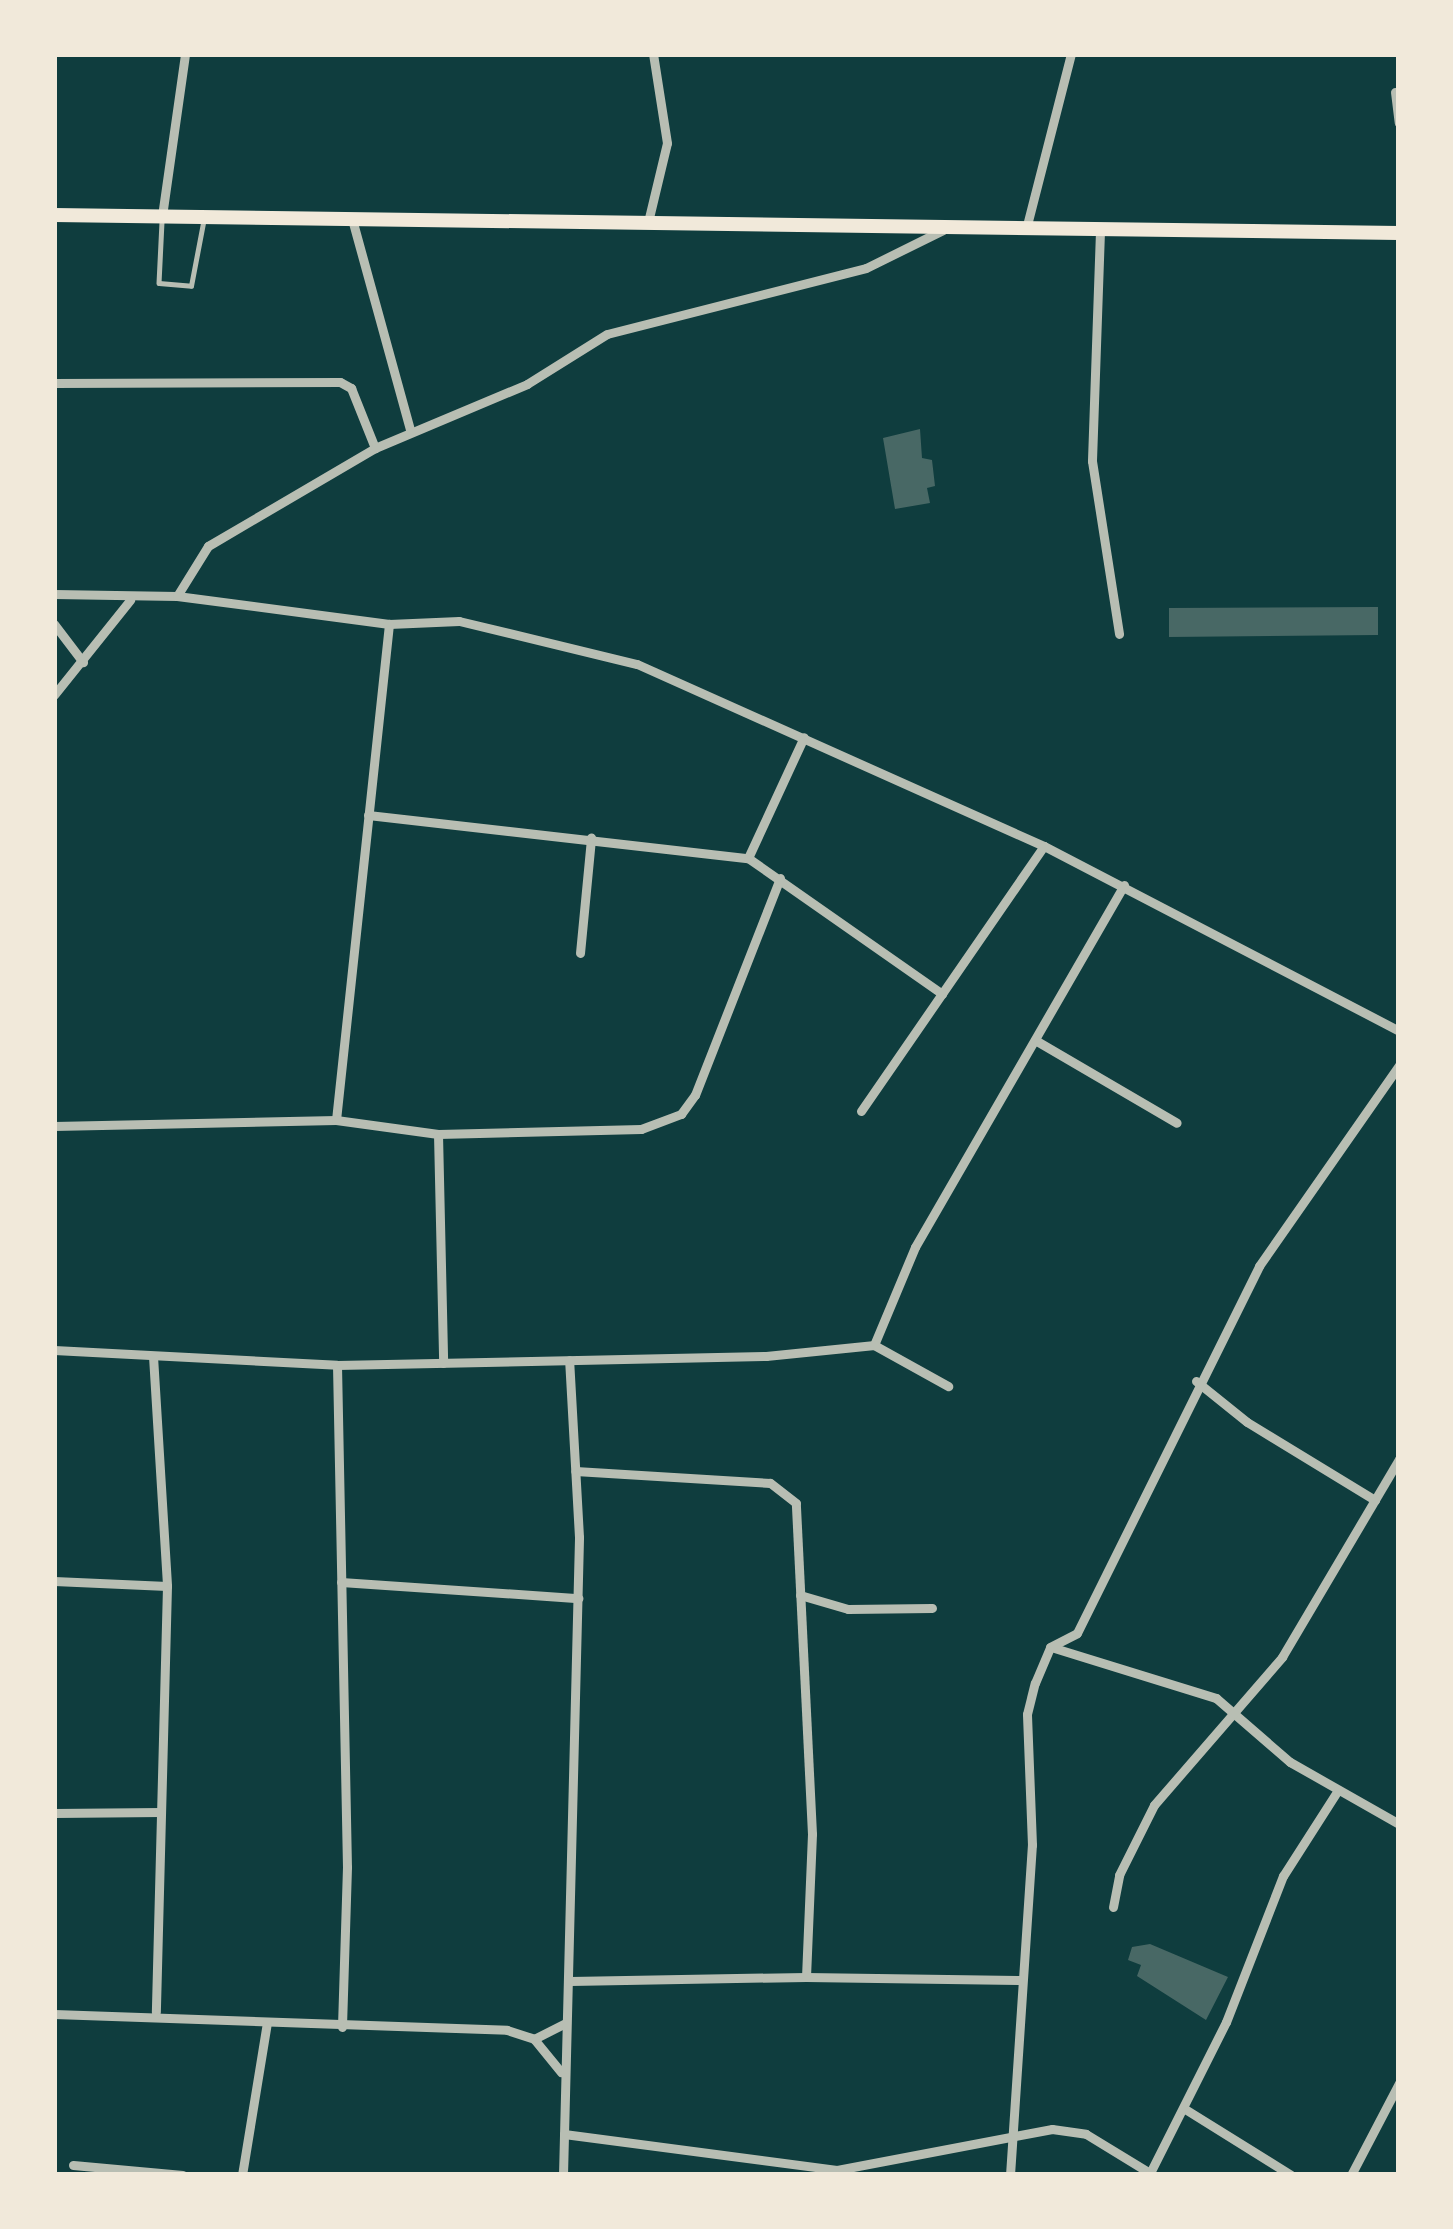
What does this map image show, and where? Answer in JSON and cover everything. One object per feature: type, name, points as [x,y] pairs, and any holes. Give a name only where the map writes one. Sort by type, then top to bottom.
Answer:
[{"type":"main road","points":[[54,214],[1399,233]]},
{"type":"street","points":[[162,216],[185,54]]},
{"type":"street","points":[[648,222],[667,143],[653,54]]},
{"type":"street","points":[[1026,230],[1071,54]]},
{"type":"street","points":[[1395,92],[1399,123]]},
{"type":"street","points":[[352,219],[410,430]]},
{"type":"street","points":[[177,596],[208,546],[375,448],[527,384],[607,334],[866,268],[943,230]]},
{"type":"street","points":[[1100,231],[1092,461],[1119,634]]},
{"type":"street","points":[[54,383],[340,382],[351,388],[375,448]]},
{"type":"street","points":[[54,594],[130,600],[177,596],[388,624],[458,621],[637,664],[1044,846],[1399,1031]]},
{"type":"street","points":[[54,695],[130,600]]},
{"type":"street","points":[[336,1120],[388,624]]},
{"type":"street","points":[[54,625],[82,662]]},
{"type":"street","points":[[748,858],[804,737]]},
{"type":"street","points":[[368,815],[748,858],[942,994]]},
{"type":"street","points":[[580,953],[591,838]]},
{"type":"street","points":[[862,1111],[1044,846]]},
{"type":"street","points":[[54,1126],[336,1120],[437,1134],[640,1129],[682,1114],[780,878]]},
{"type":"street","points":[[874,1345],[915,1247],[1124,885]]},
{"type":"street","points":[[1035,1040],[1177,1123]]},
{"type":"street","points":[[1010,2175],[1019,1980],[1032,1845],[1027,1714],[1051,1647],[1077,1633],[1196,1381],[1313,1179],[1399,1065]]},
{"type":"street","points":[[437,1134],[443,1363]]},
{"type":"street","points":[[54,1350],[337,1365],[569,1360],[874,1345],[948,1386]]},
{"type":"street","points":[[153,1356],[166,1586],[156,2012]]},
{"type":"street","points":[[563,2175],[561,2072],[570,1981],[578,1598],[569,1360]]},
{"type":"street","points":[[337,1365],[342,2027]]},
{"type":"street","points":[[1196,1381],[1247,1422],[1376,1501]]},
{"type":"street","points":[[1113,1907],[1119,1875],[1154,1805],[1238,1713],[1322,1597],[1399,1459]]},
{"type":"street","points":[[575,1471],[770,1483],[796,1503],[812,1834],[806,1977]]},
{"type":"street","points":[[54,1581],[166,1586]]},
{"type":"street","points":[[341,1582],[578,1598]]},
{"type":"street","points":[[800,1595],[848,1609],[932,1608]]},
{"type":"street","points":[[1051,1647],[1216,1698],[1289,1762],[1399,1825]]},
{"type":"street","points":[[564,2134],[837,2170],[1052,2129],[1086,2134],[1149,2174],[1185,2109],[1283,1876],[1338,1790]]},
{"type":"street","points":[[54,1813],[161,1812]]},
{"type":"street","points":[[570,1981],[1019,1980]]},
{"type":"street","points":[[54,2014],[156,2012],[267,2024],[476,2027],[534,2039],[566,2023]]},
{"type":"street","points":[[242,2175],[267,2024]]},
{"type":"street","points":[[534,2039],[561,2072]]},
{"type":"street","points":[[1351,2175],[1399,2083]]},
{"type":"street","points":[[1185,2109],[1291,2175]]},
{"type":"street","points":[[73,2165],[183,2175]]},
{"type":"lane","points":[[162,216],[159,283],[191,286],[203,218]]},
{"type":"building","points":[[920,429],[922,458],[932,460],[935,486],[927,488],[930,503],[895,509],[883,438]]},
{"type":"building","points":[[1378,607],[1378,635],[1169,637],[1169,608]]},
{"type":"building","points":[[1150,1944],[1228,1977],[1206,2020],[1137,1976],[1141,1965],[1128,1960],[1132,1947]]}]
